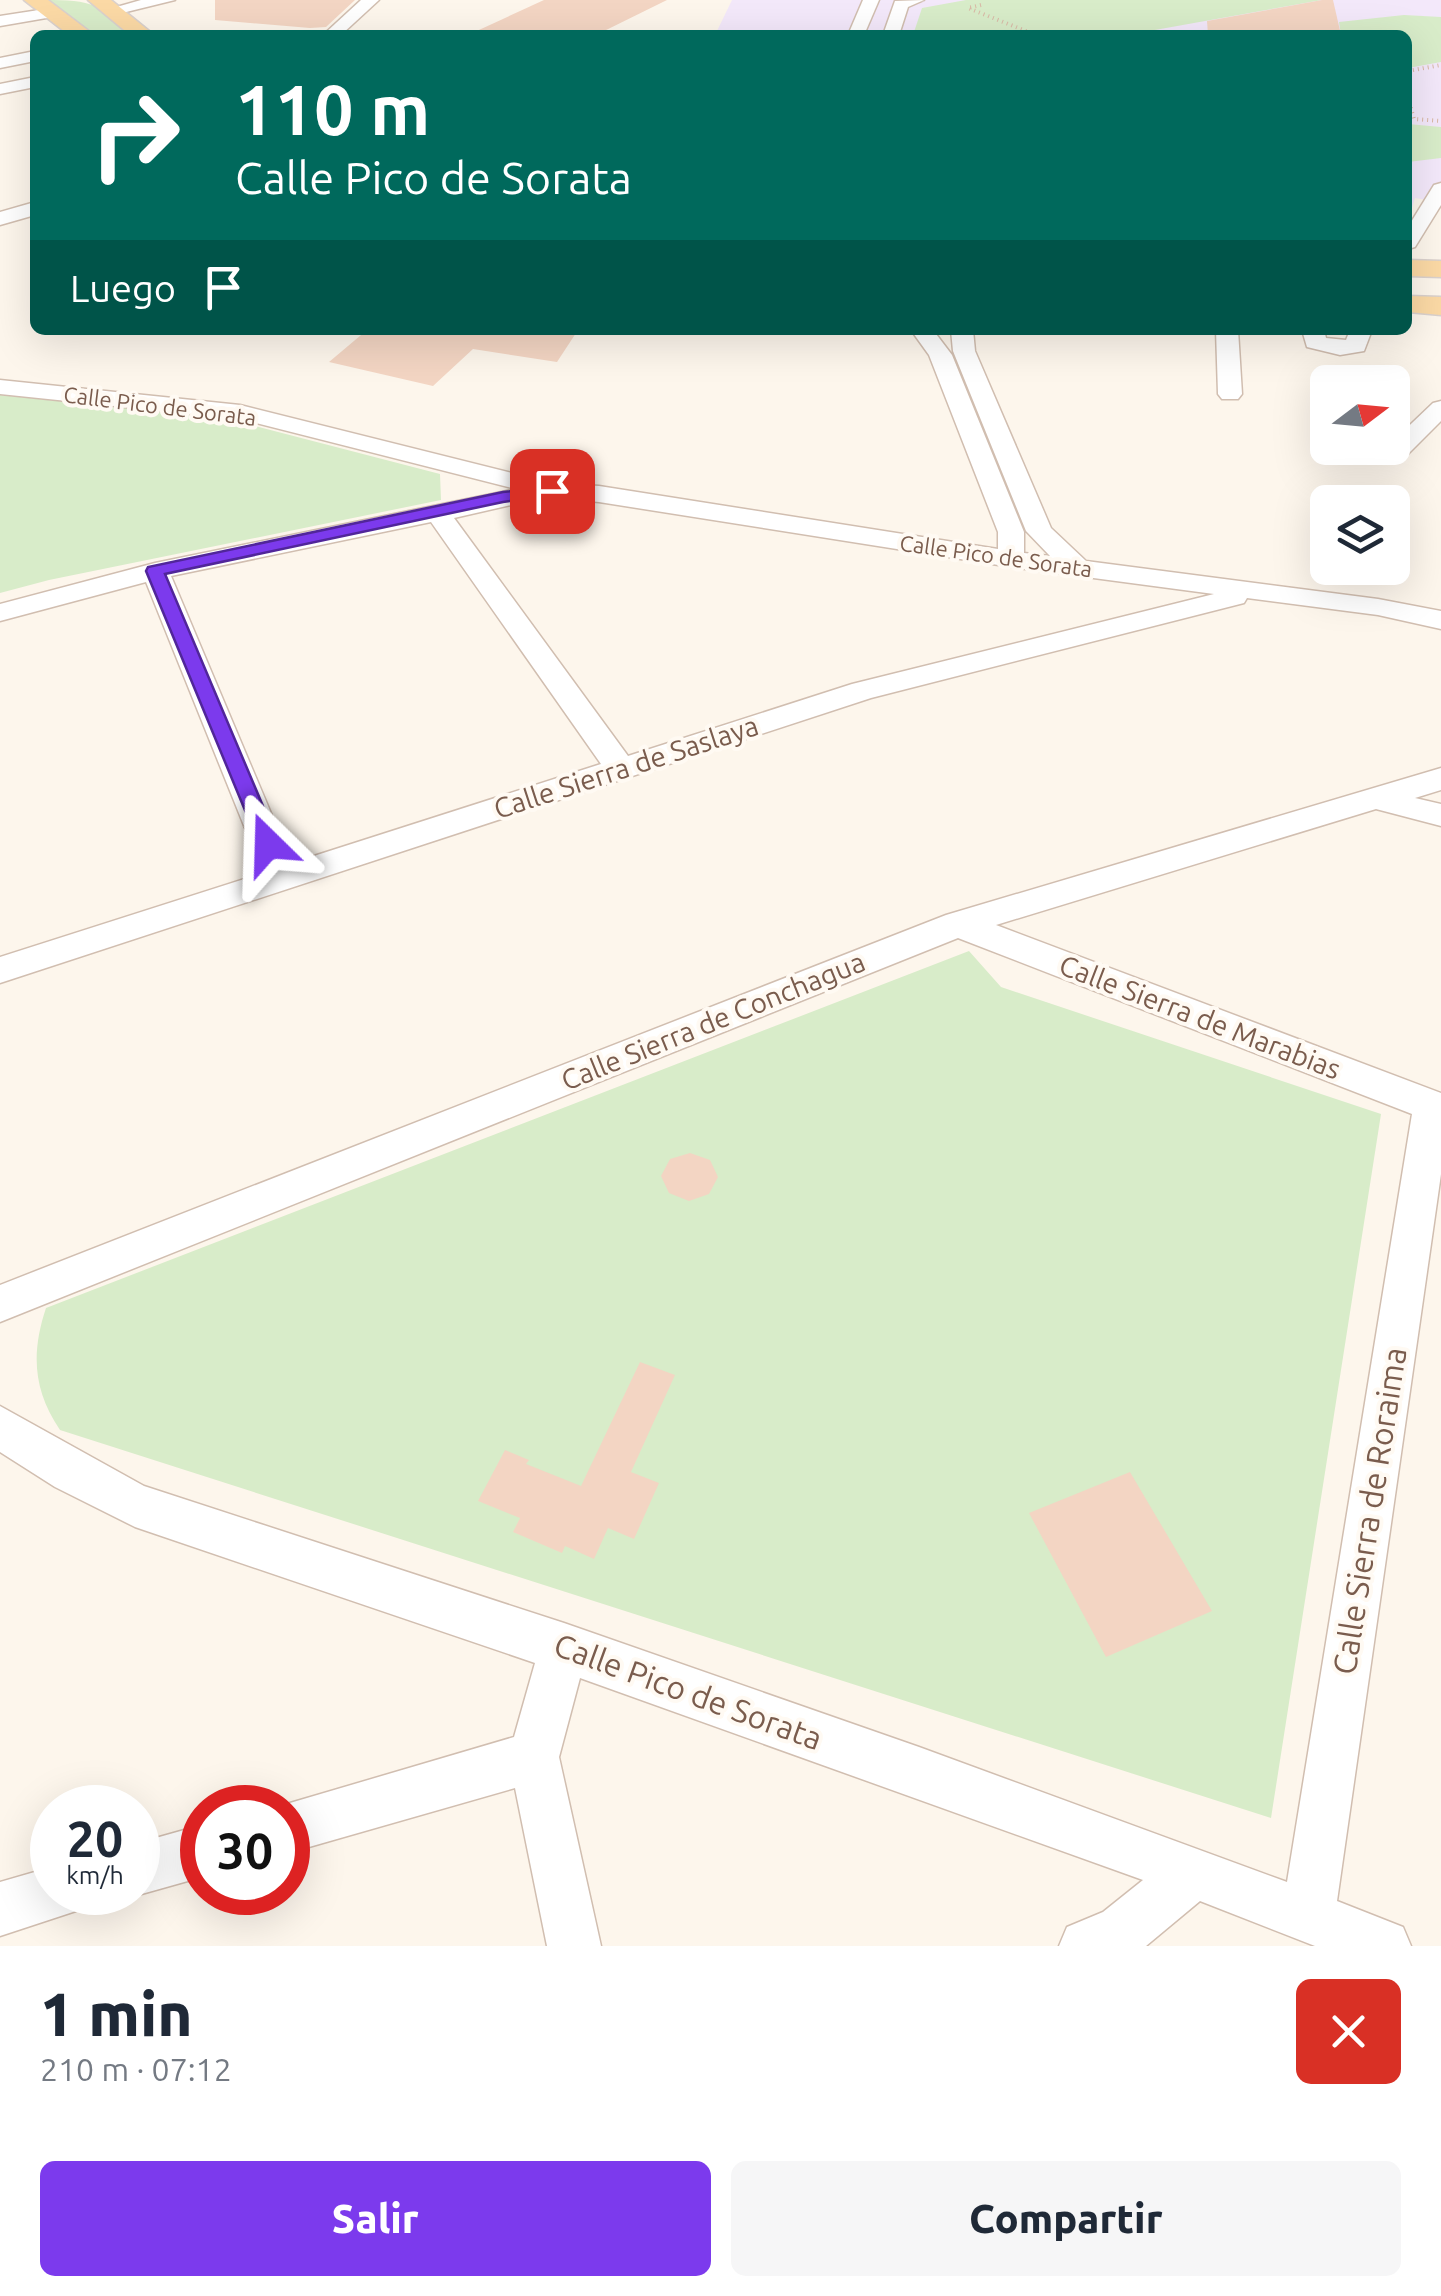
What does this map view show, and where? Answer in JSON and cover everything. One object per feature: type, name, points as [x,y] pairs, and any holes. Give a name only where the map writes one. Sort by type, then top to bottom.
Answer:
[{"type":"main road","points":[[106,5],[137,30]]},
{"type":"main road","points":[[43,6],[76,30]]},
{"type":"main road","points":[[1412,268],[1441,269]]},
{"type":"main road","points":[[1412,304],[1441,306]]},
{"type":"street","points":[[106,5],[167,0]]},
{"type":"street","points":[[337,30],[371,0]]},
{"type":"street","points":[[858,30],[871,0]]},
{"type":"street","points":[[893,30],[901,4],[916,0]]},
{"type":"street","points":[[0,21],[43,6]]},
{"type":"street","points":[[0,63],[30,57]]},
{"type":"street","points":[[0,89],[30,83]]},
{"type":"street","points":[[1412,239],[1441,189]]},
{"type":"street","points":[[0,219],[30,210]]},
{"type":"street","points":[[1412,246],[1441,250]]},
{"type":"street","points":[[926,335],[940,355],[1010,532],[1011,560]]},
{"type":"street","points":[[962,335],[964,351],[1039,530],[1080,569]]},
{"type":"street","points":[[1226,335],[1230,394]]},
{"type":"street","points":[[1315,335],[1316,342],[1340,348],[1356,346],[1359,335]]},
{"type":"street","name":"Calle Pico de Sorata","points":[[0,387],[240,412],[552,491],[599,494],[1011,560],[1259,591],[1441,620]]},
{"type":"street","points":[[1410,438],[1441,408]]},
{"type":"street","name":"Calle Pico de Sorata","points":[[0,612],[155,571],[503,497],[552,491]]},
{"type":"street","points":[[437,513],[620,768]]},
{"type":"street","points":[[155,571],[282,878]]},
{"type":"street","points":[[1106,627],[1122,617],[1129,603],[1126,587],[1113,573]]},
{"type":"street","name":"Calle Sierra de Saslaya","points":[[0,970],[862,692],[1259,591]]},
{"type":"street","name":"Calle Sierra de Conchagua","points":[[0,1304],[958,924],[1441,779]]},
{"type":"street","points":[[1381,800],[1441,815]]},
{"type":"street","name":"Calle Sierra de Marabias","points":[[958,924],[1437,1107]]},
{"type":"street","name":"Calle Sierra de Roraima","points":[[1308,1916],[1437,1107]]},
{"type":"street","name":"Calle Pico de Sorata","points":[[0,1427],[71,1472],[135,1505],[564,1647],[1194,1872],[1384,1946]]},
{"type":"street","points":[[564,1647],[534,1756],[574,1946]]},
{"type":"street","points":[[310,1821],[534,1756]]},
{"type":"street","points":[[1086,1946],[1121,1932],[1194,1872]]},
{"type":"street","points":[[0,1909],[30,1900]]},
{"type":"path","points":[[981,6],[968,8],[1023,30]]},
{"type":"path","points":[[1412,70],[1441,65]]},
{"type":"path","points":[[1412,112],[1414,119],[1441,121]]},
{"type":"shaded area","points":[[732,0],[1441,0],[1441,190],[1427,200],[1415,198],[1412,208],[1412,30],[717,30]]},
{"type":"green space","points":[[38,0],[91,4],[123,30],[80,30]]},
{"type":"green space","points":[[966,0],[1322,0],[1155,30],[915,30],[922,8]]},
{"type":"green space","points":[[1404,15],[1441,17],[1441,62],[1412,67],[1412,30],[1340,30],[1339,22]]},
{"type":"green space","points":[[1412,124],[1441,127],[1441,158],[1412,162]]},
{"type":"green space","points":[[0,395],[224,418],[440,474],[441,500],[0,593]]},
{"type":"green space","points":[[969,951],[1001,987],[1381,1114],[1271,1818],[60,1430],[51,1415],[37,1371],[38,1340],[46,1308]]},
{"type":"building","points":[[215,0],[355,0],[326,27],[310,28],[215,20]]},
{"type":"building","points":[[544,0],[667,0],[606,30],[479,30]]},
{"type":"building","points":[[1333,0],[1340,30],[1208,30],[1207,21]]},
{"type":"building","points":[[361,335],[575,335],[557,362],[473,349],[433,386],[329,362]]},
{"type":"building","points":[[690,1153],[710,1160],[718,1177],[709,1194],[689,1201],[669,1193],[661,1176],[670,1159]]},
{"type":"building","points":[[640,1362],[675,1375],[631,1472],[659,1483],[634,1539],[608,1528],[594,1559],[565,1546],[562,1553],[513,1532],[520,1518],[478,1501],[505,1450],[529,1460],[526,1464],[581,1486]]},
{"type":"building","points":[[1130,1472],[1212,1611],[1106,1657],[1029,1513]]},
{"type":"route","points":[[268,844],[155,571],[503,497],[552,491]]}]
